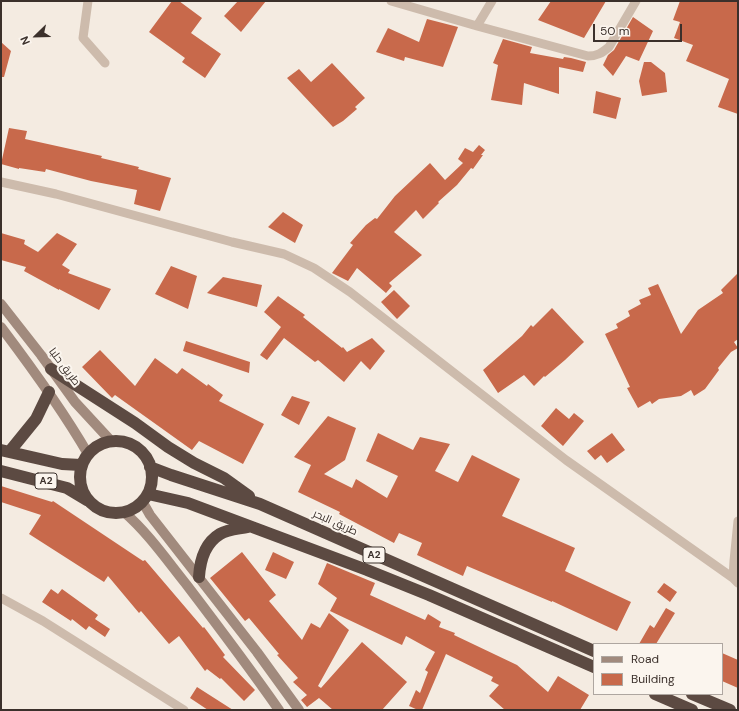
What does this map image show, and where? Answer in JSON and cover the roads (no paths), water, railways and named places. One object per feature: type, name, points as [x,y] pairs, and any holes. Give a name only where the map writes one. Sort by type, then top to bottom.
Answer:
[{"type":"highway","points":[[51,369],[135,423],[168,447],[194,463],[224,478],[260,504]]},
{"type":"highway","name":"A2","points":[[6,451],[36,419],[49,392]]},
{"type":"highway","points":[[87,500],[80,483],[81,465],[88,454],[98,445],[111,441],[123,442],[135,447],[144,455],[150,467],[151,480],[145,498],[134,508],[124,512]]},
{"type":"highway","name":"A2","points":[[6,451],[62,464],[81,465]]},
{"type":"highway","name":"طريق البحر","points":[[150,467],[260,504],[593,651]]},
{"type":"highway","name":"A2","points":[[1,471],[67,488],[98,508],[111,513],[124,512]]},
{"type":"highway","name":"A2","points":[[145,498],[188,503],[367,570],[429,595],[593,667]]},
{"type":"highway","points":[[199,577],[199,566],[202,556],[209,543],[220,534],[249,527]]},
{"type":"highway","points":[[367,570],[374,555]]},
{"type":"highway","points":[[657,695],[688,708],[691,695]]},
{"type":"highway","points":[[693,695],[730,710]]},
{"type":"main road","name":"طريق حلبا","points":[[1,304],[76,402],[111,441]]},
{"type":"main road","points":[[1,327],[49,392],[88,454]]},
{"type":"main road","points":[[145,498],[150,515],[257,652],[299,710]]},
{"type":"main road","points":[[124,512],[138,524],[151,540],[244,659],[280,710]]},
{"type":"main road","points":[[244,659],[257,652]]},
{"type":"street","points":[[88,1],[83,38],[105,63]]},
{"type":"street","points":[[391,1],[476,26],[588,56],[596,56],[610,47],[636,1]]},
{"type":"street","points":[[476,26],[492,1]]},
{"type":"street","points":[[1,182],[56,194],[232,242],[284,254],[303,262],[350,292],[566,460],[736,580]]},
{"type":"street","points":[[736,580],[734,561],[738,521]]},
{"type":"street","points":[[1,598],[43,621],[184,710]]}]
